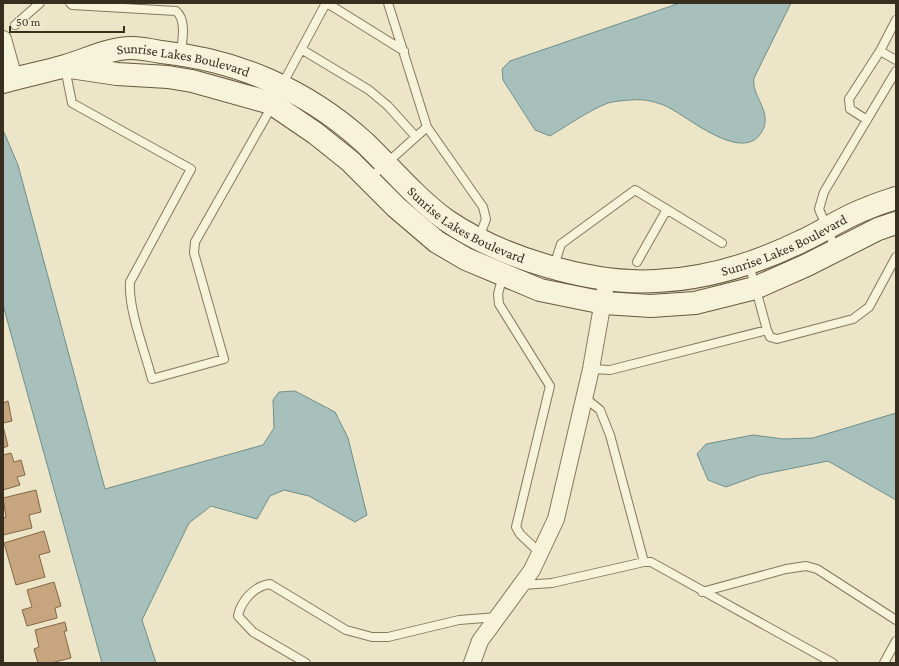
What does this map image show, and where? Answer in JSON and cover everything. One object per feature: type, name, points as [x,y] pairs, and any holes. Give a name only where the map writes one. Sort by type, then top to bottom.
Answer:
[{"type":"street","points":[[3,39],[8,80]]},
{"type":"street","name":"Sunrise Lakes Boulevard","points":[[8,80],[130,48],[181,54],[235,66],[277,94],[315,133],[350,161],[396,207],[437,242],[466,259],[509,265],[553,269],[607,278],[654,282],[688,278],[748,264],[802,241],[867,208],[896,198]]},
{"type":"street","name":"Sunrise Lakes Boulevard","points":[[65,66],[117,74],[168,77],[277,94],[329,114],[363,142],[446,220],[479,238],[540,290],[604,303],[651,306],[695,303],[755,288],[878,229],[896,223]]},
{"type":"street","points":[[472,663],[480,641],[532,570],[556,519],[591,369],[604,303],[607,278]]},
{"type":"lane","points":[[15,25],[40,3]]},
{"type":"lane","points":[[70,3],[72,5],[176,11],[182,19],[181,54]]},
{"type":"lane","points":[[65,66],[72,103],[191,169],[130,282],[129,290],[134,316],[152,379],[224,359],[194,253],[195,242],[267,115],[301,48],[327,3],[404,51]]},
{"type":"lane","points":[[388,3],[427,127],[483,207],[486,219],[479,238]]},
{"type":"lane","points":[[867,120],[850,109],[849,99],[880,51],[896,20]]},
{"type":"lane","points":[[301,48],[369,90],[388,106],[416,137]]},
{"type":"lane","points":[[880,51],[896,60]]},
{"type":"lane","points":[[836,250],[819,209],[824,192],[896,71]]},
{"type":"lane","points":[[368,180],[427,127]]},
{"type":"lane","points":[[553,269],[561,244],[635,190],[722,243]]},
{"type":"lane","points":[[637,262],[667,209]]},
{"type":"lane","points":[[748,264],[767,330],[770,337],[778,340],[853,319],[869,306],[896,257]]},
{"type":"lane","points":[[509,265],[498,294],[499,304],[550,386],[516,527],[520,534],[540,552]]},
{"type":"lane","points":[[591,369],[610,370],[767,330]]},
{"type":"lane","points":[[584,397],[600,410],[610,435],[644,562]]},
{"type":"lane","points":[[521,585],[552,583],[644,562],[651,562],[702,592],[833,663]]},
{"type":"lane","points":[[702,592],[786,569],[806,566],[817,569],[896,620]]},
{"type":"lane","points":[[306,663],[253,632],[238,616],[240,609],[253,590],[261,585],[270,584],[346,630],[372,637],[388,637],[459,620],[498,617]]},
{"type":"lane","points":[[884,663],[896,641]]},
{"type":"water","points":[[680,3],[791,3],[754,78],[755,90],[765,114],[764,127],[757,138],[746,143],[734,142],[720,138],[667,106],[641,100],[608,103],[586,114],[550,136],[535,130],[503,80],[502,69],[510,61]]},
{"type":"water","points":[[3,130],[18,165],[105,489],[263,445],[274,428],[273,400],[279,392],[295,391],[335,412],[348,438],[367,515],[355,522],[309,496],[284,490],[270,496],[257,519],[211,506],[189,523],[142,620],[156,663],[102,663],[3,305]]},
{"type":"water","points":[[896,413],[896,500],[828,461],[759,475],[726,487],[708,480],[697,454],[706,444],[753,435],[783,439],[813,438]]},
{"type":"building","points":[[8,401],[12,421],[3,423],[3,403]]},
{"type":"building","points":[[3,426],[8,446],[3,448]]},
{"type":"building","points":[[11,453],[14,462],[21,460],[25,475],[17,477],[20,485],[3,490],[3,455]]},
{"type":"building","points":[[36,490],[41,512],[29,515],[32,528],[3,535],[3,518],[6,517],[3,498]]},
{"type":"building","points":[[44,531],[50,552],[39,555],[45,577],[16,585],[4,543]]},
{"type":"building","points":[[54,582],[61,606],[55,608],[57,618],[27,626],[22,610],[32,607],[27,590]]},
{"type":"building","points":[[65,622],[67,631],[64,631],[71,658],[51,663],[38,663],[34,649],[39,647],[35,630]]}]
